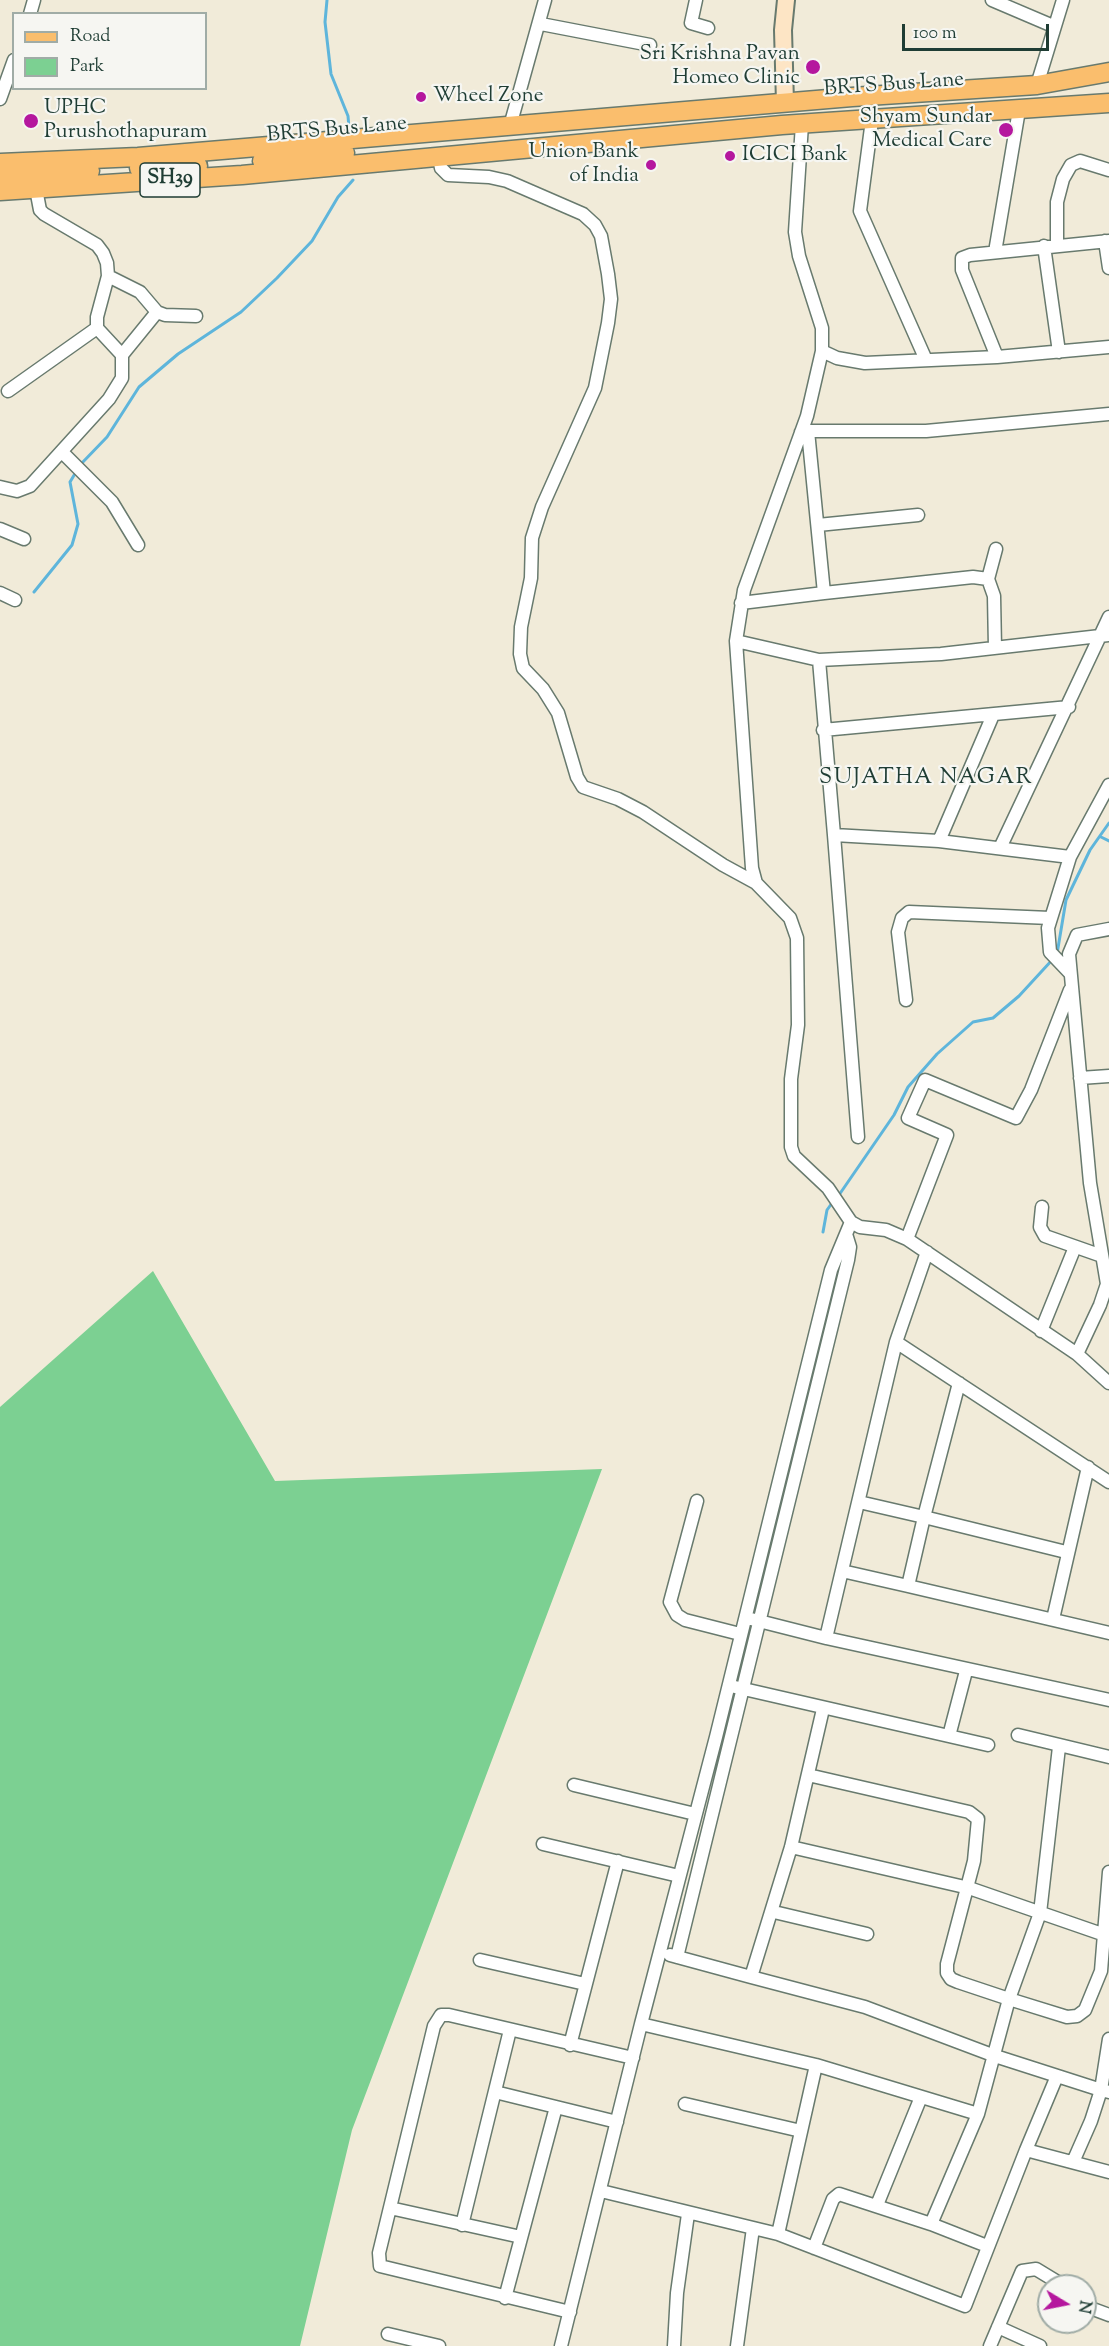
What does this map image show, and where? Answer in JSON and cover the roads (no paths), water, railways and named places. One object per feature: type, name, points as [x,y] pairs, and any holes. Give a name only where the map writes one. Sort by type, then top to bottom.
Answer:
[{"type":"main road","name":"SH39","points":[[0,163],[138,157],[785,103],[1037,85],[1109,72]]},
{"type":"main road","name":"BRTS Bus Lane","points":[[0,176],[228,164],[720,120],[1109,93]]},
{"type":"main road","name":"SH39","points":[[0,191],[439,158],[802,124],[1109,103]]},
{"type":"street","points":[[510,126],[524,68],[541,24],[545,0]]},
{"type":"street","points":[[696,0],[691,23],[708,28]]},
{"type":"street","points":[[785,103],[783,30],[786,0]]},
{"type":"street","points":[[992,0],[1053,26]]},
{"type":"street","points":[[1037,85],[1053,26],[1063,0]]},
{"type":"street","points":[[541,24],[650,45]]},
{"type":"street","points":[[0,99],[12,66]]},
{"type":"street","points":[[995,252],[1019,110]]},
{"type":"street","points":[[872,120],[860,211],[927,360]]},
{"type":"street","points":[[756,883],[752,868],[736,641],[741,603],[805,432],[822,351],[822,328],[799,256],[795,232],[802,124]]},
{"type":"street","points":[[439,158],[441,168],[447,175],[489,177],[507,181],[583,214],[595,225],[601,236],[611,299],[595,388],[542,507],[532,538],[531,578],[521,627],[520,654],[524,668],[543,689],[558,713],[577,777],[584,787],[618,799],[643,812],[723,865],[756,883],[790,918],[797,938],[798,1025],[791,1079],[791,1147],[797,1161],[828,1188],[851,1222],[860,1227],[886,1230],[907,1239],[1077,1354],[1109,1383]]},
{"type":"street","points":[[1059,352],[1050,246],[1063,179],[1071,165],[1080,160],[1109,170]]},
{"type":"street","points":[[0,487],[24,490],[62,452],[119,386],[123,367],[122,355],[97,328],[97,317],[108,276],[107,263],[98,245],[40,210],[36,189]]},
{"type":"street","points":[[997,357],[960,265],[962,258],[966,255],[1107,241],[1109,268]]},
{"type":"street","points":[[108,276],[140,292],[157,312],[165,315],[196,316]]},
{"type":"street","points":[[122,355],[157,312]]},
{"type":"street","points":[[8,391],[97,328]]},
{"type":"street","points":[[822,351],[837,358],[865,363],[997,357],[1109,346]]},
{"type":"street","points":[[805,432],[926,431],[1109,414]]},
{"type":"street","points":[[805,432],[818,525],[824,593]]},
{"type":"street","points":[[62,452],[112,502],[138,545]]},
{"type":"street","points":[[818,525],[918,515]]},
{"type":"street","points":[[0,529],[24,539]]},
{"type":"street","points":[[995,648],[994,596],[988,579],[996,549]]},
{"type":"street","points":[[741,603],[973,577],[988,579]]},
{"type":"street","points":[[0,593],[15,600]]},
{"type":"street","points":[[1000,848],[1105,636],[1109,617]]},
{"type":"street","points":[[736,641],[819,660],[995,648],[1105,636]]},
{"type":"street","points":[[819,660],[858,1137]]},
{"type":"street","points":[[823,730],[1069,707]]},
{"type":"street","points":[[939,841],[993,715]]},
{"type":"street","points":[[1070,973],[1050,952],[1047,938],[1050,918],[1070,858],[1109,785]]},
{"type":"street","points":[[834,835],[939,841],[1070,858]]},
{"type":"street","points":[[906,1000],[898,932],[902,918],[909,912],[1050,918]]},
{"type":"street","points":[[1077,1354],[1105,1292],[1106,1276],[1090,1184],[1071,988],[1070,947],[1077,935],[1109,929]]},
{"type":"street","points":[[907,1239],[947,1135],[908,1118],[925,1080],[1016,1118],[1031,1090],[1071,988]]},
{"type":"street","points":[[1080,1078],[1109,1076]]},
{"type":"street","points":[[1042,1207],[1040,1227],[1045,1236],[1102,1256]]},
{"type":"street","points":[[561,2346],[831,1270],[851,1222]]},
{"type":"street","points":[[677,1957],[848,1260],[850,1247],[846,1234]]},
{"type":"street","points":[[1041,1331],[1075,1247]]},
{"type":"street","points":[[826,1638],[896,1342],[927,1252]]},
{"type":"street","points":[[896,1342],[1109,1482]]},
{"type":"street","points":[[908,1586],[959,1383]]},
{"type":"street","points":[[1053,1619],[1066,1552],[1088,1467]]},
{"type":"street","points":[[697,1501],[670,1602],[677,1616],[740,1634]]},
{"type":"street","points":[[859,1502],[1066,1552]]},
{"type":"street","points":[[842,1571],[1109,1633]]},
{"type":"street","points":[[744,1617],[966,1671],[1109,1700]]},
{"type":"street","points":[[948,1736],[966,1671]]},
{"type":"street","points":[[728,1685],[823,1709],[988,1745]]},
{"type":"street","points":[[751,1977],[774,1912],[823,1709]]},
{"type":"street","points":[[1018,1735],[1109,1758]]},
{"type":"street","points":[[931,2224],[978,2114],[1009,1999],[1040,1913],[1059,1747]]},
{"type":"street","points":[[808,1775],[969,1812],[978,1819],[969,1888],[947,1964],[947,1973],[951,1979],[958,1982],[1009,1999],[1067,2017],[1077,2016],[1089,2003],[1105,1972],[1102,1934],[1109,1872]]},
{"type":"street","points":[[574,1785],[695,1814]]},
{"type":"street","points":[[543,1844],[679,1876]]},
{"type":"street","points":[[791,1848],[969,1888],[1102,1934]]},
{"type":"street","points":[[570,2045],[618,1861]]},
{"type":"street","points":[[675,1892],[691,1896]]},
{"type":"street","points":[[774,1912],[867,1934]]},
{"type":"street","points":[[660,1952],[865,2007],[995,2056],[1105,2091]]},
{"type":"street","points":[[480,1960],[585,1984]]},
{"type":"street","points":[[570,2312],[380,2266],[379,2253],[390,2208],[437,2019],[441,2015],[633,2058]]},
{"type":"street","points":[[641,2024],[816,2065],[978,2114]]},
{"type":"street","points":[[462,2225],[510,2030]]},
{"type":"street","points":[[1073,2162],[1105,2091],[1109,2039]]},
{"type":"street","points":[[778,2234],[816,2065]]},
{"type":"street","points":[[601,2191],[688,2214],[778,2234],[965,2306],[987,2246],[1057,2076]]},
{"type":"street","points":[[495,2092],[617,2122]]},
{"type":"street","points":[[877,2205],[921,2097]]},
{"type":"street","points":[[685,2103],[801,2131]]},
{"type":"street","points":[[505,2298],[556,2107]]},
{"type":"street","points":[[1026,2150],[1109,2172]]},
{"type":"street","points":[[814,2248],[837,2195],[844,2194],[987,2246]]},
{"type":"street","points":[[390,2208],[521,2236]]},
{"type":"street","points":[[674,2346],[677,2293],[688,2214]]},
{"type":"street","points":[[737,2346],[753,2228]]},
{"type":"street","points":[[990,2346],[1023,2271],[1036,2269],[1044,2274]]},
{"type":"street","points":[[998,2326],[1040,2346]]},
{"type":"street","points":[[388,2334],[416,2343],[439,2346]]},
{"type":"waterway","points":[[327,0],[325,22],[331,74],[348,116],[349,128]]},
{"type":"waterway","points":[[81,464],[107,437],[139,387],[178,354],[241,312],[277,278],[312,241],[338,197],[353,180]]},
{"type":"waterway","points":[[34,592],[72,545],[78,524],[70,482],[76,472]]},
{"type":"waterway","points":[[1057,954],[1066,900],[1090,850],[1109,823]]},
{"type":"waterway","points":[[1101,837],[1109,841]]},
{"type":"waterway","points":[[839,1195],[894,1115],[908,1087],[937,1054],[973,1022],[993,1018],[1019,996],[1053,959]]},
{"type":"waterway","points":[[823,1232],[827,1210],[832,1203]]},
{"type":"place","name":"Sri Krishna Pavan Homeo Clinic","points":[[813,67]]},
{"type":"place","name":"Wheel Zone","points":[[421,97]]},
{"type":"place","name":"UPHC Purushothapuram","points":[[31,121]]},
{"type":"place","name":"Shyam Sundar Medical Care","points":[[1006,130]]},
{"type":"place","name":"ICICI Bank","points":[[730,156]]},
{"type":"place","name":"Union Bank of India","points":[[651,165]]},
{"type":"district","name":"SUJATHA NAGAR","points":[[926,779]]}]
